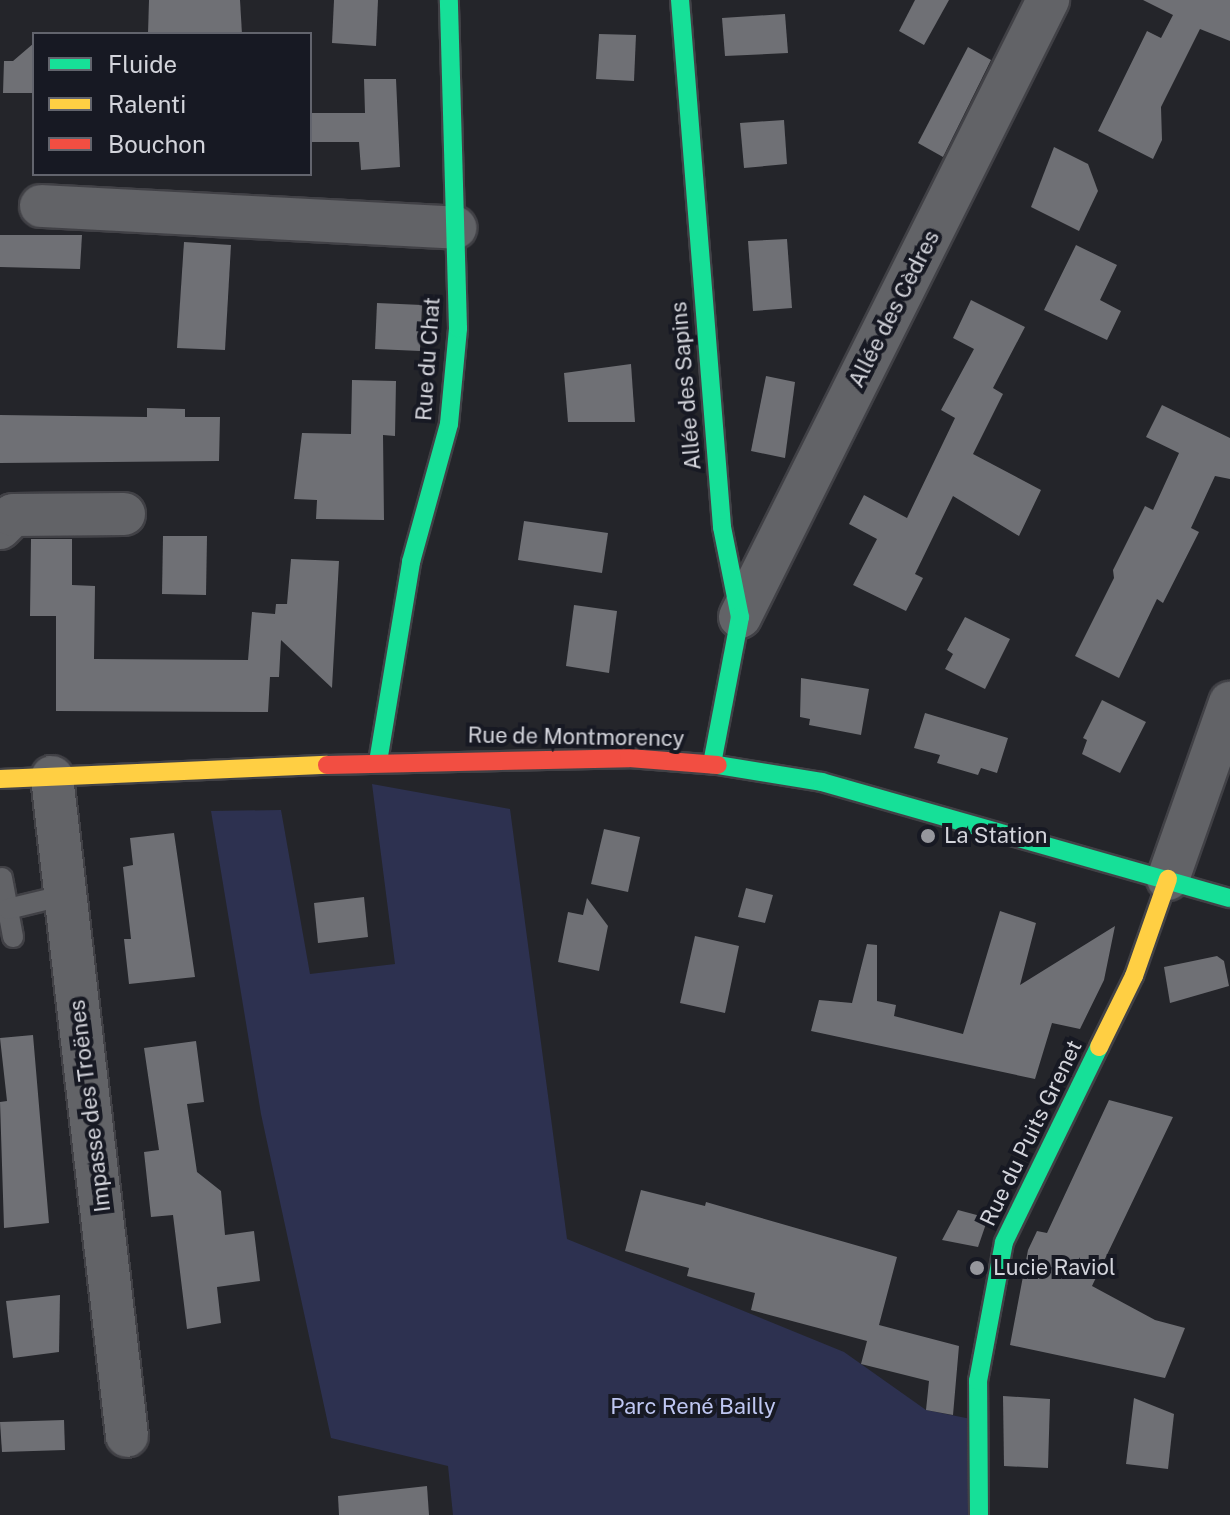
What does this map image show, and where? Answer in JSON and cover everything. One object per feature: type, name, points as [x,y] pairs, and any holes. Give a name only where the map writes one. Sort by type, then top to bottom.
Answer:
[{"type":"street","name":"Rue du Chat","points":[[378,762],[411,562],[449,424],[458,328],[449,0]]},
{"type":"street","name":"Allée des Sapins","points":[[680,0],[722,527],[740,617],[712,764]]},
{"type":"street","name":"Allée des Cèdres","points":[[740,617],[1048,0]]},
{"type":"street","points":[[41,206],[455,228]]},
{"type":"street","points":[[4,512],[124,514]]},
{"type":"street","points":[[1168,879],[1230,703]]},
{"type":"street","name":"Rue de Montmorency","points":[[0,779],[378,762],[616,757],[712,764],[822,782],[1230,898]]},
{"type":"street","name":"Impasse des Troënes","points":[[52,777],[127,1436]]},
{"type":"street","name":"Rue du Puits Grenet","points":[[979,1515],[978,1381],[1004,1242],[1134,976],[1168,879]]},
{"type":"lane","points":[[2,878],[13,937]]},
{"type":"lane","points":[[8,909],[66,895]]},
{"type":"green space","name":"Parc René Bailly","points":[[372,784],[510,809],[567,1239],[844,1352],[926,1410],[976,1420],[976,1515],[453,1515],[448,1466],[331,1438],[261,1114],[211,811],[281,810],[310,974],[395,964]]},
{"type":"building","points":[[149,0],[240,0],[242,32],[148,32]]},
{"type":"building","points":[[334,0],[378,0],[376,46],[332,43]]},
{"type":"building","points":[[915,0],[949,0],[924,45],[899,31]]},
{"type":"building","points":[[1143,0],[1230,0],[1230,41],[1200,29],[1161,107],[1162,140],[1153,159],[1098,131],[1147,31],[1161,38],[1173,15]]},
{"type":"building","points":[[785,14],[788,53],[725,56],[722,18]]},
{"type":"building","points":[[599,34],[636,35],[634,81],[596,79]]},
{"type":"building","points":[[32,45],[32,93],[3,93],[4,61],[13,61]]},
{"type":"building","points":[[968,47],[991,60],[943,157],[918,143]]},
{"type":"building","points":[[364,79],[396,79],[400,167],[361,170],[359,142],[312,142],[312,113],[365,113]]},
{"type":"building","points":[[784,120],[787,164],[744,168],[740,123]]},
{"type":"building","points":[[1054,147],[1088,164],[1098,191],[1079,231],[1031,207]]},
{"type":"building","points":[[0,235],[82,235],[80,269],[0,267]]},
{"type":"building","points":[[787,239],[792,308],[753,311],[748,241]]},
{"type":"building","points":[[184,242],[231,245],[225,350],[177,348]]},
{"type":"building","points":[[1076,245],[1117,265],[1100,300],[1121,311],[1107,340],[1044,310]]},
{"type":"building","points":[[971,300],[1025,327],[993,388],[1003,394],[973,454],[1041,490],[1019,536],[953,496],[915,574],[923,578],[906,611],[853,585],[877,539],[849,524],[864,495],[907,518],[955,418],[941,410],[974,349],[953,338]]},
{"type":"building","points":[[377,303],[422,305],[420,351],[375,349]]},
{"type":"building","points":[[631,364],[635,422],[568,422],[564,373]]},
{"type":"building","points":[[766,376],[795,382],[785,458],[751,451]]},
{"type":"building","points":[[352,380],[396,381],[395,436],[383,435],[384,520],[316,519],[317,500],[294,499],[302,433],[351,434]]},
{"type":"building","points":[[1162,405],[1230,438],[1230,479],[1215,476],[1191,528],[1199,532],[1163,603],[1157,599],[1119,678],[1075,656],[1145,506],[1153,510],[1179,453],[1146,437]]},
{"type":"building","points":[[147,408],[185,409],[185,417],[220,417],[219,461],[0,463],[0,415],[147,417]]},
{"type":"building","points":[[524,521],[608,533],[602,573],[518,560]]},
{"type":"building","points":[[163,536],[207,536],[206,595],[162,594]]},
{"type":"building","points":[[31,539],[72,539],[72,585],[95,586],[94,659],[248,660],[252,612],[275,614],[276,604],[287,604],[291,559],[339,561],[332,688],[281,640],[279,677],[270,677],[268,712],[56,711],[56,616],[30,616]]},
{"type":"building","points":[[574,605],[617,611],[609,673],[566,666]]},
{"type":"building","points":[[965,617],[1010,639],[985,689],[945,669],[953,654],[947,650]]},
{"type":"building","points":[[801,678],[869,689],[861,735],[809,725],[810,719],[800,717]]},
{"type":"building","points":[[1102,700],[1146,722],[1120,773],[1082,754],[1087,740],[1083,738]]},
{"type":"building","points":[[925,713],[1008,738],[997,773],[981,768],[978,775],[937,763],[940,755],[914,748]]},
{"type":"building","points":[[604,829],[640,837],[628,892],[591,884]]},
{"type":"building","points":[[174,833],[195,977],[129,984],[124,939],[131,939],[123,867],[133,865],[130,838]]},
{"type":"building","points":[[746,888],[773,895],[765,923],[738,917]]},
{"type":"building","points":[[364,897],[368,937],[318,943],[314,903]]},
{"type":"building","points":[[587,898],[608,926],[599,971],[558,962],[568,912],[583,915]]},
{"type":"building","points":[[1000,911],[1036,923],[1020,985],[1115,926],[1104,980],[1080,1029],[1052,1023],[1035,1079],[811,1031],[819,1000],[852,1003],[867,944],[877,945],[877,1001],[896,1005],[894,1016],[963,1034]]},
{"type":"building","points":[[695,936],[739,946],[725,1013],[680,1003]]},
{"type":"building","points":[[1217,956],[1224,961],[1229,986],[1170,1003],[1164,967]]},
{"type":"building","points":[[33,1035],[49,1223],[4,1228],[0,1102],[7,1101],[0,1038]]},
{"type":"building","points":[[196,1041],[204,1102],[187,1104],[197,1172],[221,1191],[225,1235],[254,1231],[260,1281],[217,1287],[221,1323],[187,1329],[173,1215],[151,1217],[144,1152],[159,1150],[144,1048]]},
{"type":"building","points":[[1109,1100],[1173,1117],[1092,1286],[1155,1320],[1185,1328],[1165,1378],[1010,1345],[1028,1250],[1037,1231],[1047,1233]]},
{"type":"building","points":[[641,1190],[705,1206],[706,1202],[897,1257],[879,1325],[959,1346],[953,1415],[926,1410],[929,1381],[861,1364],[867,1341],[751,1310],[755,1293],[687,1276],[689,1268],[625,1251]]},
{"type":"building","points":[[958,1210],[988,1218],[978,1247],[942,1240]]},
{"type":"building","points":[[60,1295],[59,1352],[13,1358],[6,1301]]},
{"type":"building","points":[[1003,1396],[1050,1399],[1048,1468],[1004,1466]]},
{"type":"building","points":[[1134,1398],[1174,1414],[1168,1469],[1126,1464]]},
{"type":"building","points":[[64,1420],[65,1450],[2,1452],[0,1422]]},
{"type":"building","points":[[427,1486],[429,1515],[339,1515],[338,1496]]},
{"type":"traffic: fast","points":[[378,762],[411,562],[449,424],[458,328],[449,0]]},
{"type":"traffic: fast","points":[[680,0],[722,527],[740,617],[712,764]]},
{"type":"traffic: fast","points":[[718,765],[822,782],[1230,898]]},
{"type":"traffic: fast","points":[[979,1515],[978,1381],[1004,1242],[1099,1047]]},
{"type":"traffic: slow","points":[[0,779],[327,765]]},
{"type":"traffic: slow","points":[[1099,1047],[1134,976],[1168,879]]},
{"type":"traffic: jam","points":[[327,765],[629,758],[718,765]]},
{"type":"place","name":"La Station","points":[[928,836]]},
{"type":"place","name":"Lucie Raviol","points":[[977,1268]]}]
